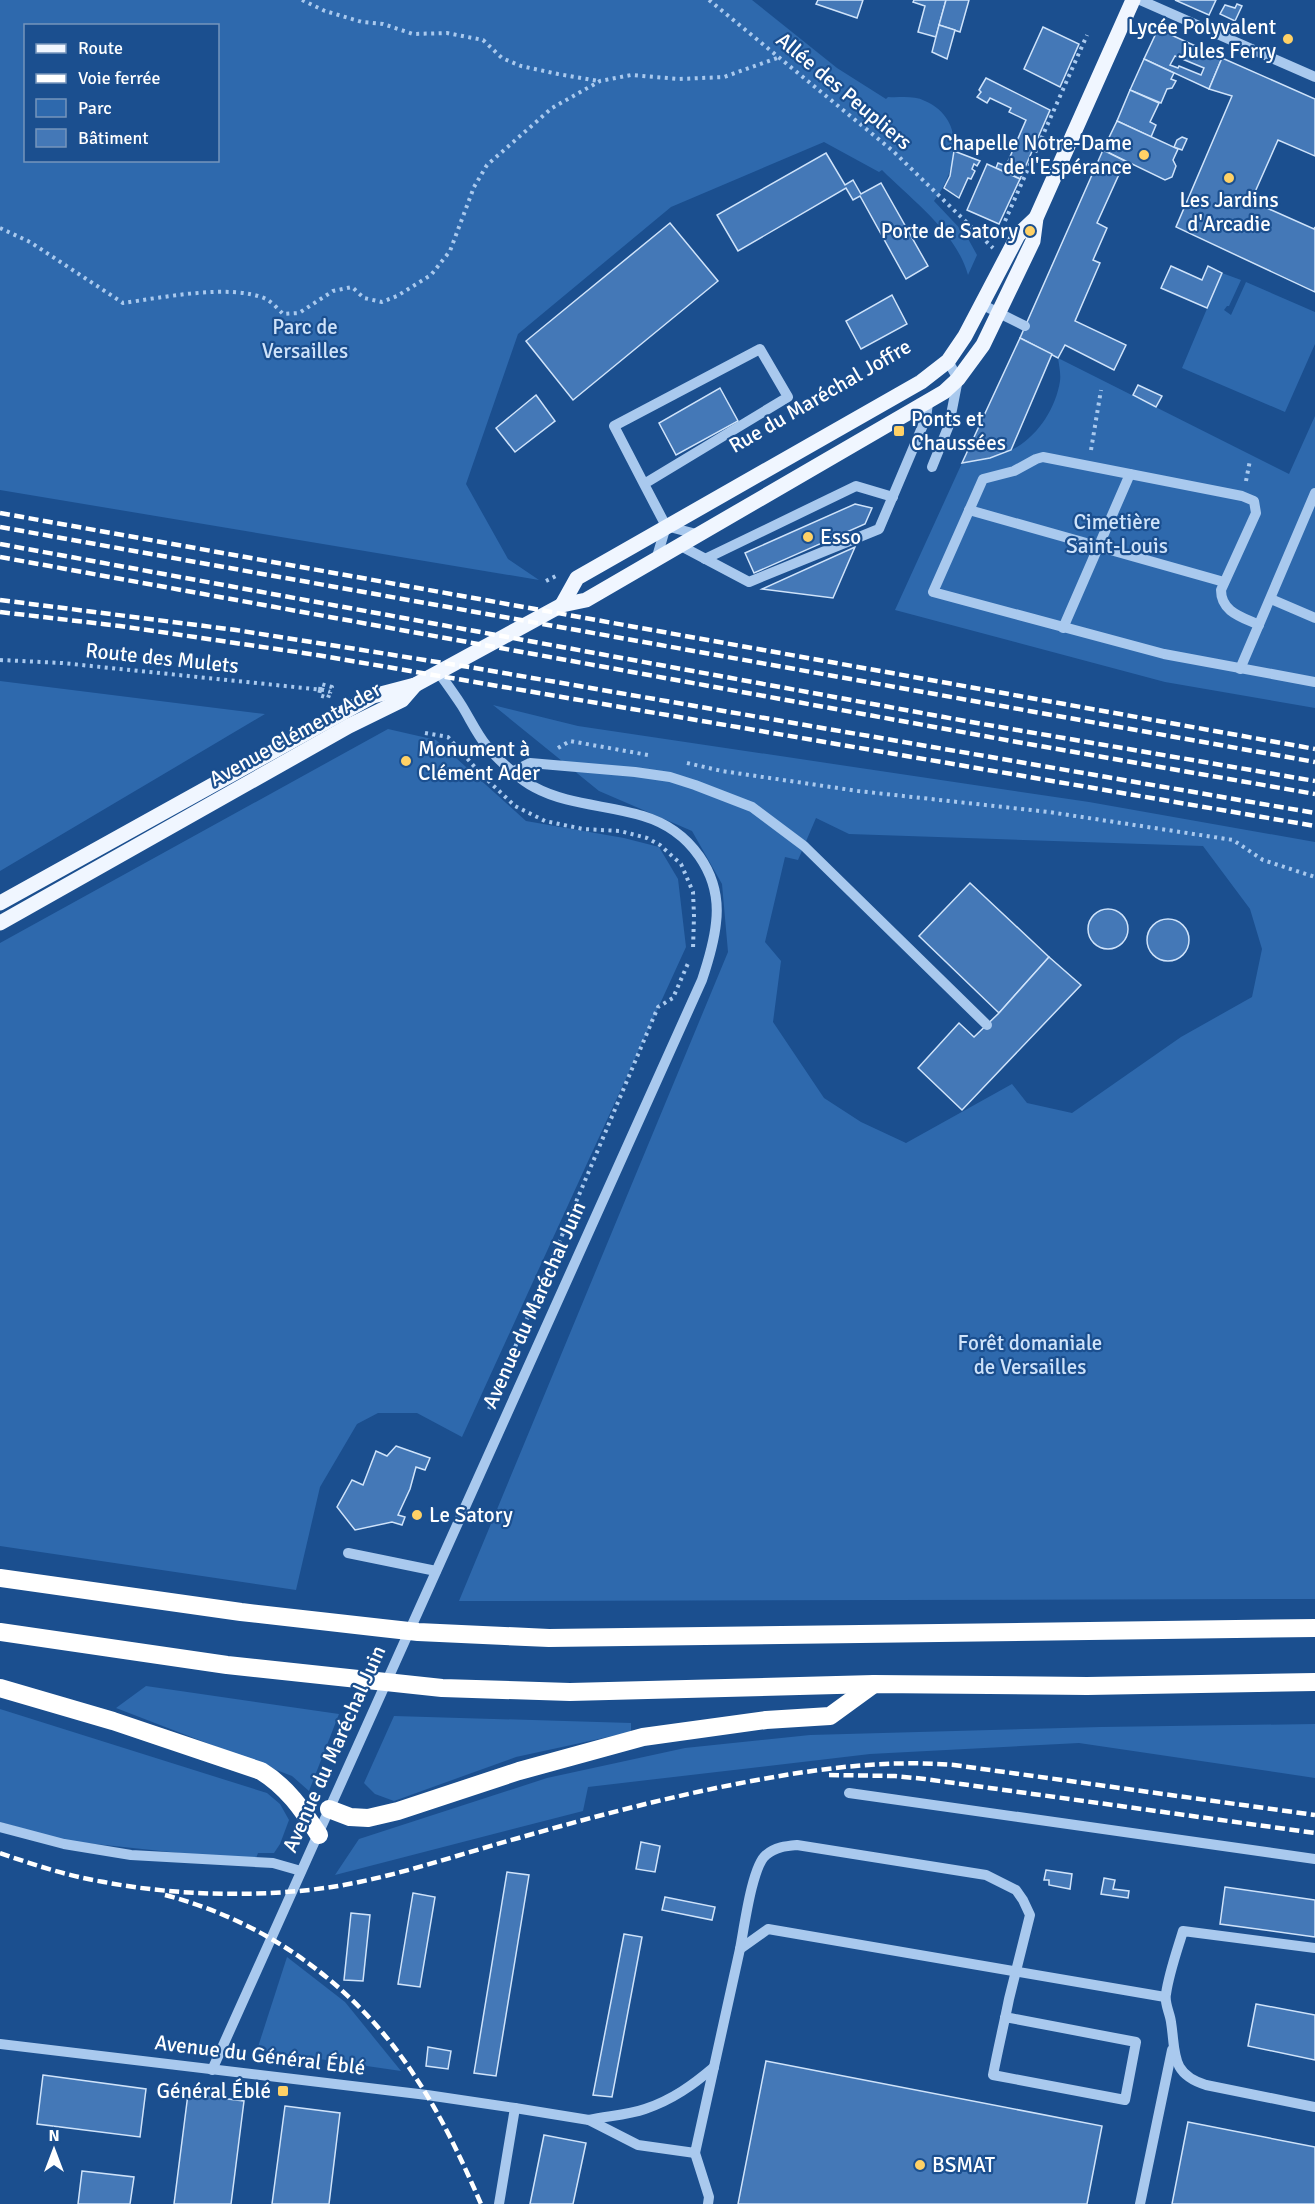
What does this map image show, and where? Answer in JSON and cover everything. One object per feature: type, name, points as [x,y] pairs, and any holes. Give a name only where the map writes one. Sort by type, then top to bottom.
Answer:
[{"type":"highway","points":[[0,1578],[241,1612],[382,1628],[549,1638],[1315,1628]]},
{"type":"highway","points":[[0,1632],[227,1665],[359,1681],[442,1688],[570,1692],[874,1684],[1086,1686],[1315,1682]]},
{"type":"highway","points":[[329,1809],[350,1817],[368,1818],[398,1811],[519,1771],[644,1737],[766,1720],[830,1716],[874,1684]]},
{"type":"highway","points":[[0,1688],[112,1721],[261,1772],[275,1780],[290,1794],[319,1835]]},
{"type":"main road","name":"Rue du Maréchal Joffre","points":[[415,685],[562,604],[586,600],[928,403],[958,379],[983,345],[1033,241],[1036,218],[1133,0]]},
{"type":"main road","name":"Rue du Maréchal Joffre","points":[[562,604],[577,578],[911,387],[948,361],[965,336],[1017,235],[1036,218]]},
{"type":"main road","name":"Avenue Clément Ader","points":[[0,903],[373,696],[415,685]]},
{"type":"main road","name":"Avenue Clément Ader","points":[[0,923],[349,726],[402,700],[415,685]]},
{"type":"street","points":[[1140,0],[1315,77]]},
{"type":"street","points":[[981,304],[1025,326]]},
{"type":"street","points":[[644,484],[788,397],[760,349],[614,426],[644,484],[666,526],[656,560]]},
{"type":"street","points":[[932,467],[949,425],[958,379],[948,361]]},
{"type":"street","points":[[681,546],[749,582],[879,529],[926,418],[928,403]]},
{"type":"street","points":[[1259,625],[1230,611],[1221,597],[1224,582],[1256,513],[1254,501],[1242,496],[1043,457],[1014,471],[983,479],[933,592],[1164,654],[1315,682]]},
{"type":"street","points":[[1063,628],[1130,474]]},
{"type":"street","points":[[705,559],[856,486],[893,498]]},
{"type":"street","points":[[1240,669],[1314,497]]},
{"type":"street","points":[[969,510],[1224,582]]},
{"type":"street","points":[[666,526],[700,535]]},
{"type":"street","points":[[1271,599],[1315,618]]},
{"type":"street","name":"Avenue du Maréchal Juin","points":[[212,2070],[702,981],[717,921],[715,894],[705,864],[696,849],[660,822],[644,816],[555,796],[532,787],[486,745],[440,673]]},
{"type":"street","points":[[514,771],[530,763],[670,777],[695,784],[752,807],[804,846],[987,1024]]},
{"type":"street","points":[[348,1554],[436,1570]]},
{"type":"street","points":[[849,1793],[1315,1859]]},
{"type":"street","points":[[0,1827],[64,1844],[131,1855],[273,1863],[301,1871]]},
{"type":"street","points":[[708,2204],[709,2197],[695,2153],[757,1868],[765,1855],[778,1848],[798,1845],[986,1875],[1016,1890],[1030,1915],[1005,2017],[993,2075],[1125,2100],[1136,2042],[1005,2017]]},
{"type":"street","points":[[740,1949],[768,1929],[1165,1997]]},
{"type":"street","points":[[1140,2204],[1172,2047],[1171,2022],[1165,1997],[1183,1930],[1315,1948]]},
{"type":"street","name":"Avenue du Général Éblé","points":[[0,2044],[515,2108],[589,2120]]},
{"type":"street","points":[[1172,2047],[1179,2070],[1190,2080],[1315,2107]]},
{"type":"street","points":[[589,2120],[643,2110],[666,2101],[692,2086],[714,2067]]},
{"type":"street","points":[[498,2204],[515,2108]]},
{"type":"street","points":[[589,2120],[638,2145],[695,2153]]},
{"type":"path","points":[[302,0],[325,11],[362,22],[383,24],[413,34],[447,33],[483,40],[502,58],[522,66],[558,75],[600,81]]},
{"type":"path","name":"Allée des Peupliers","points":[[709,0],[893,151],[1005,261]]},
{"type":"path","points":[[1001,228],[1087,35]]},
{"type":"path","points":[[0,228],[30,242],[123,303],[197,293],[248,292],[268,300],[283,314],[299,313],[333,291],[352,287],[364,298],[382,302],[397,296],[431,275],[450,251],[474,187],[487,165],[552,108],[600,81],[631,75],[679,79],[724,77],[780,57]]},
{"type":"path","points":[[991,248],[996,238]]},
{"type":"path","points":[[1089,466],[1101,390]]},
{"type":"path","points":[[546,581],[565,570]]},
{"type":"path","name":"Route des Mulets","points":[[0,660],[62,663],[330,692]]},
{"type":"path","points":[[425,733],[448,737],[480,773],[515,806],[545,821],[583,829],[620,831],[660,844],[681,864],[693,892],[692,955],[673,998],[658,1007],[485,1417]]},
{"type":"path","points":[[722,771],[858,791],[1049,812],[1233,840],[1263,860],[1315,877]]},
{"type":"green space","name":"Parc de Versailles","points":[[0,0],[752,0],[837,68],[886,99],[888,97],[916,98],[939,110],[948,120],[953,133],[954,147],[953,161],[948,175],[934,201],[966,235],[977,255],[968,275],[962,259],[944,231],[882,170],[879,172],[824,142],[671,207],[518,334],[466,484],[508,559],[539,580],[0,490]]},
{"type":"green space","points":[[1222,273],[1241,280],[1229,306],[1224,310],[1231,315],[1246,282],[1315,312],[1315,344],[1285,412],[1182,368]]},
{"type":"green space","name":"Cimetière Saint-Louis","points":[[1058,358],[1289,474],[1315,416],[1315,708],[1165,682],[895,610],[962,463],[1004,453],[1017,447],[1032,435],[1045,419],[1055,400],[1060,378]]},
{"type":"green space","points":[[0,681],[265,714],[0,871]]},
{"type":"green space","name":"Forêt domaniale de Versailles","points":[[493,705],[578,726],[1089,802],[1315,842],[1315,1599],[459,1601],[728,952],[722,884],[692,831],[599,791]],"holes":[[[816,818],[849,834],[1203,846],[1250,909],[1262,949],[1252,997],[1181,1037],[1072,1113],[1027,1103],[1012,1084],[906,1143],[861,1122],[824,1098],[773,1022],[781,961],[765,942],[785,857],[798,860]]]},
{"type":"green space","points":[[388,729],[436,740],[526,821],[624,838],[659,847],[678,879],[686,947],[462,1437],[417,1413],[378,1413],[357,1424],[320,1487],[296,1590],[0,1546],[0,943]]},
{"type":"green space","points":[[146,1686],[339,1714],[309,1791],[292,1776],[116,1708]]},
{"type":"green space","points":[[0,1709],[267,1793],[280,1804],[289,1820],[280,1844],[274,1853],[258,1853],[255,1861],[67,1841],[0,1822]]},
{"type":"green space","points":[[394,1716],[631,1723],[631,1732],[516,1757],[394,1801],[375,1794],[364,1783]]},
{"type":"green space","points":[[1315,1724],[1315,1778],[1079,1743],[870,1754],[588,1787],[583,1811],[335,1875],[359,1839],[547,1778],[685,1748],[810,1735]]},
{"type":"green space","points":[[287,1957],[345,2002],[401,2071],[257,2050]]},
{"type":"building","points":[[818,0],[863,0],[857,18],[816,4]]},
{"type":"building","points":[[914,0],[946,0],[936,37],[918,32],[925,6],[913,2]]},
{"type":"building","points":[[946,0],[969,0],[960,32],[939,25]]},
{"type":"building","points":[[1175,0],[1216,0],[1209,15]]},
{"type":"building","points":[[1237,4],[1242,6],[1235,21],[1220,14],[1225,5],[1235,8]]},
{"type":"building","points":[[939,25],[955,30],[947,59],[932,52]]},
{"type":"building","points":[[1043,27],[1079,44],[1060,87],[1024,69]]},
{"type":"building","points":[[1158,29],[1222,58],[1209,89],[1144,59]],"holes":[[[1175,56],[1204,68],[1201,75],[1179,66],[1178,68],[1170,65]]]},
{"type":"building","name":"Les Jardins d'Arcadie","points":[[1222,58],[1315,99],[1315,156],[1278,140],[1251,201],[1314,229],[1315,227],[1315,292],[1176,227],[1232,96],[1209,89]]},
{"type":"building","points":[[1144,59],[1174,73],[1171,79],[1176,81],[1172,88],[1167,89],[1161,103],[1130,90]]},
{"type":"building","points":[[986,78],[1050,110],[1020,179],[996,168],[998,163],[1006,166],[1026,120],[1009,112],[1011,108],[990,98],[987,103],[977,97]]},
{"type":"building","points":[[1130,90],[1159,103],[1150,122],[1156,125],[1151,137],[1117,121]]},
{"type":"building","name":"Chapelle Notre-Dame de l'Espérance","points":[[1117,121],[1178,149],[1173,160],[1176,166],[1172,177],[1165,180],[1103,150]]},
{"type":"building","points":[[1182,137],[1187,139],[1182,150],[1174,147],[1177,140]]},
{"type":"building","points":[[1103,150],[1125,161],[1097,223],[1107,228],[1093,260],[1100,263],[1075,321],[1126,345],[1114,370],[1065,345],[1058,358],[1020,338]]},
{"type":"building","points":[[954,151],[980,161],[977,166],[974,164],[972,169],[975,171],[971,179],[968,178],[959,198],[944,188],[950,176]]},
{"type":"building","points":[[826,153],[845,185],[853,180],[861,194],[881,183],[928,266],[906,279],[860,196],[853,200],[846,188],[738,251],[717,215]]},
{"type":"building","points":[[987,164],[1020,179],[999,224],[967,210]]},
{"type":"building","points":[[670,223],[718,281],[573,400],[526,341]]},
{"type":"building","points":[[1171,266],[1202,280],[1208,266],[1222,273],[1207,308],[1161,288]]},
{"type":"building","points":[[892,295],[907,324],[861,349],[846,321]]},
{"type":"building","points":[[1020,338],[1052,354],[1011,450],[990,458],[962,463]]},
{"type":"building","points":[[1138,385],[1162,396],[1156,407],[1133,395]]},
{"type":"building","points":[[720,388],[738,421],[676,455],[659,423]]},
{"type":"building","points":[[536,395],[555,421],[515,452],[496,428]]},
{"type":"building","points":[[855,504],[872,508],[865,524],[754,573],[745,553]]},
{"type":"building","points":[[855,547],[833,598],[762,589]]},
{"type":"building","points":[[970,883],[1049,957],[999,1013],[919,936]]},
{"type":"building","points":[[1108,909],[1116,910],[1122,915],[1127,921],[1127,937],[1122,943],[1116,948],[1108,949],[1100,948],[1094,943],[1089,937],[1088,929],[1089,921],[1094,915],[1100,910]]},
{"type":"building","points":[[1168,919],[1183,925],[1189,940],[1183,955],[1168,961],[1153,955],[1147,940],[1153,925]]},
{"type":"building","points":[[1049,957],[1081,985],[962,1110],[918,1068],[959,1023],[974,1037],[999,1013]]},
{"type":"building","points":[[396,1446],[430,1458],[425,1470],[416,1467],[410,1489],[398,1515],[405,1517],[402,1525],[392,1522],[355,1530],[337,1507],[352,1480],[363,1485],[376,1451],[387,1456]]},
{"type":"building","points":[[641,1842],[660,1846],[655,1872],[636,1869]]},
{"type":"building","points":[[1046,1870],[1072,1874],[1070,1889],[1049,1885],[1049,1880],[1044,1880]]},
{"type":"building","points":[[507,1872],[529,1875],[496,2076],[474,2073]]},
{"type":"building","points":[[1104,1878],[1115,1880],[1113,1889],[1129,1891],[1128,1898],[1101,1894]]},
{"type":"building","points":[[1225,1887],[1315,1900],[1315,1937],[1220,1924]]},
{"type":"building","points":[[413,1893],[435,1897],[420,1987],[398,1984]]},
{"type":"building","points":[[665,1897],[715,1907],[712,1920],[662,1910]]},
{"type":"building","points":[[351,1913],[370,1915],[363,1981],[344,1980]]},
{"type":"building","points":[[624,1934],[642,1937],[612,2097],[593,2095]]},
{"type":"building","points":[[1256,2004],[1315,2015],[1315,2060],[1248,2046]]},
{"type":"building","points":[[428,2047],[451,2051],[448,2069],[426,2066]]},
{"type":"building","name":"BSMAT","points":[[766,2061],[1102,2126],[1087,2204],[738,2204]]},
{"type":"building","points":[[43,2075],[146,2089],[140,2137],[37,2124]]},
{"type":"building","points":[[188,2094],[244,2101],[231,2204],[174,2204]]},
{"type":"building","points":[[285,2106],[340,2113],[329,2204],[272,2204]]},
{"type":"building","points":[[1188,2122],[1315,2147],[1315,2204],[1172,2204]]},
{"type":"building","points":[[544,2135],[586,2143],[573,2204],[530,2204]]},
{"type":"building","points":[[82,2171],[134,2177],[130,2204],[78,2204]]},
{"type":"railway","points":[[0,513],[1315,749]]},
{"type":"railway","points":[[0,527],[1315,762]]},
{"type":"railway","points":[[0,544],[982,724],[1315,781]]},
{"type":"railway","points":[[0,557],[1315,794]]},
{"type":"railway","points":[[0,600],[236,630],[469,667],[1315,813]]},
{"type":"railway","points":[[0,612],[120,626],[317,655],[1315,826]]},
{"type":"railway","points":[[0,1853],[77,1877],[132,1887],[221,1894],[310,1890],[397,1873],[584,1820],[705,1790],[817,1770],[899,1763],[954,1765],[1315,1815]]},
{"type":"railway","points":[[829,1775],[925,1779],[1315,1833]]},
{"type":"railway","points":[[165,1895],[203,1907],[274,1940],[337,1986],[365,2013],[391,2043],[424,2090],[481,2204]]},
{"type":"place","name":"Lycée Polyvalent Jules Ferry","points":[[1288,39]]},
{"type":"place","name":"Chapelle Notre-Dame de l'Espérance","points":[[1144,155]]},
{"type":"place","name":"Les Jardins d'Arcadie","points":[[1229,178]]},
{"type":"place","name":"Porte de Satory","points":[[1030,231]]},
{"type":"place","name":"Ponts et Chaussées","points":[[899,431]]},
{"type":"place","name":"Esso","points":[[808,537]]},
{"type":"place","name":"Monument à Clément Ader","points":[[406,761]]},
{"type":"place","name":"Le Satory","points":[[417,1515]]},
{"type":"place","name":"Général Éblé","points":[[283,2091]]},
{"type":"place","name":"BSMAT","points":[[920,2165]]}]
